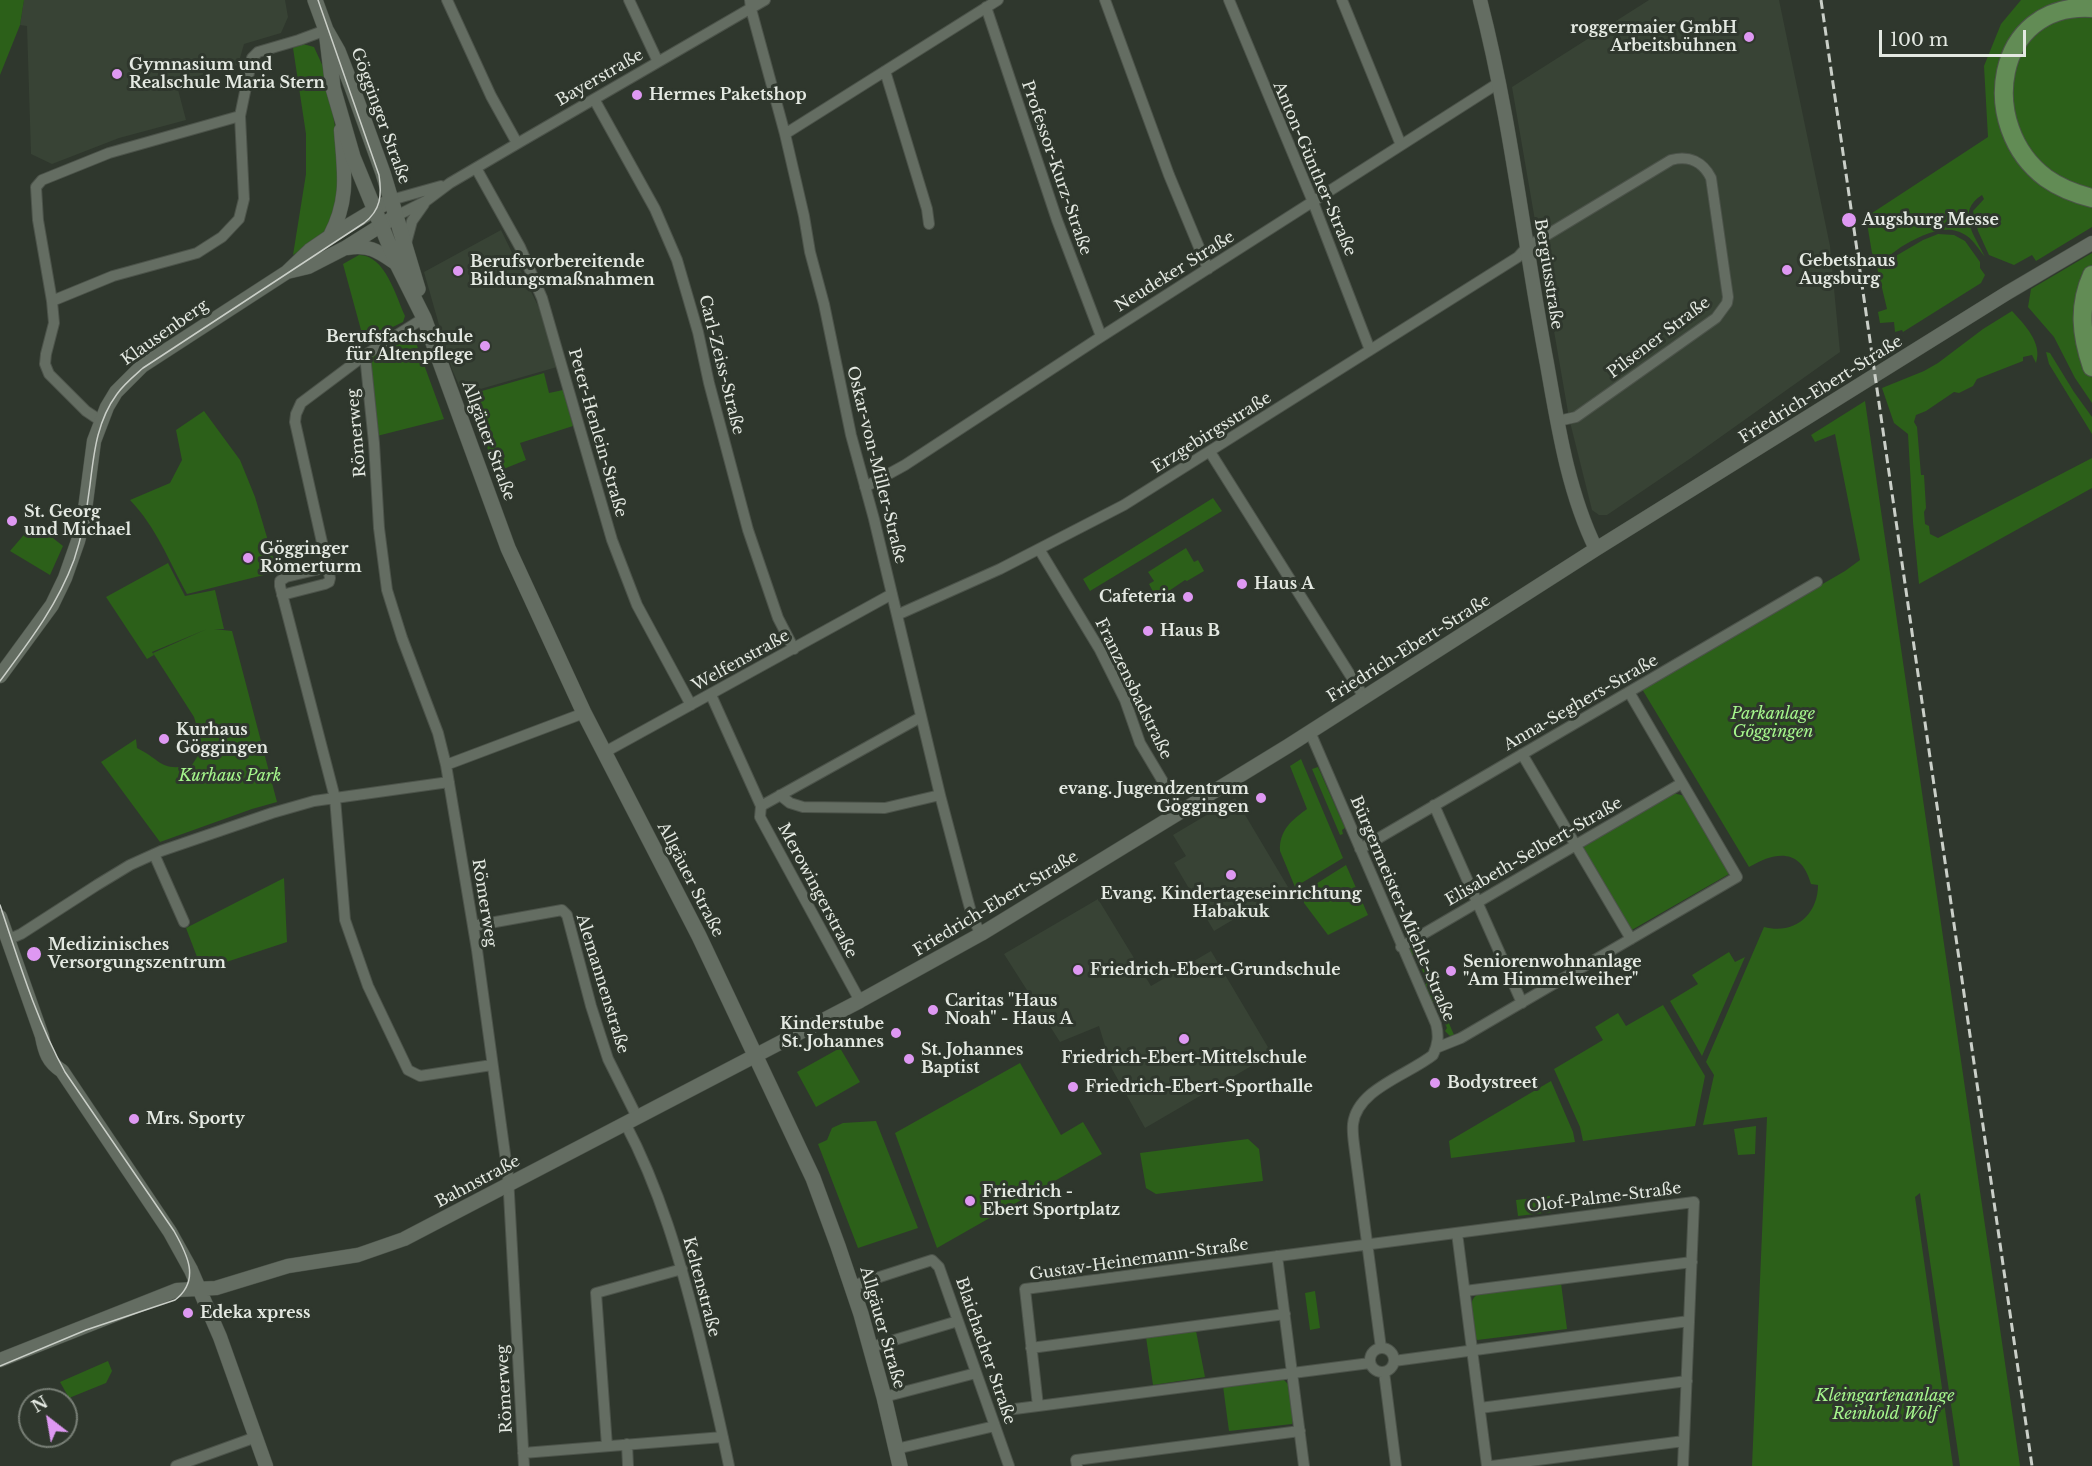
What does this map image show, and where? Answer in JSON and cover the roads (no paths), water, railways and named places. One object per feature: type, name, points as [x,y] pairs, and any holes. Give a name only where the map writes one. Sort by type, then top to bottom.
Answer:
[{"type":"highway","points":[[2080,194],[2046,178],[2019,148],[2008,127],[2005,113],[2004,79],[2012,53],[2030,27],[2058,11],[2092,8]]},
{"type":"highway","points":[[2087,289],[2082,333],[2092,367]]},
{"type":"main road","name":"Gögginger Straße","points":[[315,0],[352,87],[396,216]]},
{"type":"main road","name":"Gögginger Straße","points":[[326,30],[333,88],[340,116],[362,180],[381,225]]},
{"type":"main road","name":"Allgäuer Straße","points":[[396,216],[419,290],[424,318]]},
{"type":"main road","name":"Allgäuer Straße","points":[[381,225],[397,264],[424,318],[504,537],[584,713],[694,926],[813,1178],[852,1286],[871,1347],[900,1466]]},
{"type":"street","points":[[447,0],[491,96],[517,143]]},
{"type":"street","points":[[629,0],[658,62]]},
{"type":"street","name":"Bayerstraße","points":[[396,216],[426,201],[450,183],[658,62],[750,4],[765,0]]},
{"type":"street","points":[[785,134],[998,0]]},
{"type":"street","points":[[1105,0],[1169,175],[1208,269]]},
{"type":"street","name":"Anton-Günther-Straße","points":[[1229,0],[1313,202],[1370,350]]},
{"type":"street","points":[[1342,0],[1401,145]]},
{"type":"street","name":"Bergiusstraße","points":[[1480,0],[1500,82],[1558,421],[1574,490],[1587,532],[1596,549]]},
{"type":"street","name":"Oskar-von-Miller-Straße","points":[[750,4],[785,134],[851,435],[940,795],[973,919],[981,934]]},
{"type":"street","name":"Professor-Kurz-Straße","points":[[986,7],[1057,220],[1101,336]]},
{"type":"street","points":[[52,301],[113,276],[197,253],[222,237],[238,219],[244,199],[240,116],[252,58],[258,52],[326,30]]},
{"type":"street","points":[[885,71],[927,208],[929,224]]},
{"type":"street","name":"Neudeker Straße","points":[[865,487],[905,465],[1101,336],[1500,82]]},
{"type":"street","name":"Carl-Zeiss-Straße","points":[[594,99],[651,201],[673,251],[691,307],[748,530],[778,618],[794,649]]},
{"type":"street","points":[[100,421],[86,411],[49,374],[46,368],[46,354],[54,323],[38,220],[36,188],[42,180],[109,153],[240,116]]},
{"type":"street","points":[[329,237],[340,217],[344,197],[345,177],[340,116]]},
{"type":"street","name":"Pilsener Straße","points":[[1527,247],[1671,160],[1681,157],[1695,160],[1707,170],[1712,178],[1728,297],[1721,313],[1576,417],[1558,421]]},
{"type":"street","name":"Peter-Henlein-Straße","points":[[476,168],[520,247],[542,298],[612,540],[637,605],[691,705]]},
{"type":"street","name":"Bayerstraße","points":[[391,200],[450,183]]},
{"type":"street","name":"Klausenberg","points":[[0,676],[52,605],[65,578],[84,517],[94,441],[100,421],[116,392],[142,366],[287,272],[310,250],[329,237],[391,200]]},
{"type":"street","name":"Bayerstraße","points":[[405,249],[412,221],[426,201]]},
{"type":"street","name":"Klausenberg","points":[[287,272],[308,267],[345,248],[396,216]]},
{"type":"street","name":"Friedrich-Ebert-Straße","points":[[755,1055],[860,1001],[981,934],[1310,732],[1596,549],[2092,241]]},
{"type":"street","points":[[345,248],[359,246],[372,248],[397,264]]},
{"type":"street","name":"Erzgebirgsstraße","points":[[897,615],[1039,549],[1124,505],[1518,257],[1527,247]]},
{"type":"street","points":[[282,595],[329,582],[328,567],[295,422],[296,414],[302,403],[365,355],[424,318]]},
{"type":"street","name":"Römerweg","points":[[365,355],[374,443],[379,528],[387,590],[439,738],[446,765],[473,926],[508,1185],[524,1466]]},
{"type":"street","points":[[1210,452],[1364,697]]},
{"type":"street","name":"Franzensbadstraße","points":[[1039,549],[1100,650],[1125,700],[1140,743],[1181,812]]},
{"type":"street","points":[[328,567],[286,577],[280,582],[335,798],[345,920],[368,986],[408,1070],[420,1076],[492,1065]]},
{"type":"street","name":"Anna-Seghers-Straße","points":[[1360,849],[1817,582]]},
{"type":"street","name":"Welfenstraße","points":[[605,752],[892,594]]},
{"type":"street","points":[[1436,1048],[1458,1040],[1737,877],[1629,692]]},
{"type":"street","name":"Merowingerstraße","points":[[711,695],[760,806],[760,817],[860,1001]]},
{"type":"street","points":[[446,765],[584,713]]},
{"type":"street","points":[[760,806],[921,717]]},
{"type":"street","name":"Bürgermeister-Miehle-Straße","points":[[1310,732],[1436,1024],[1438,1034],[1433,1055],[1373,1092],[1361,1101],[1356,1112],[1353,1131],[1381,1348]]},
{"type":"street","points":[[1522,754],[1631,939]]},
{"type":"street","points":[[7,940],[21,934],[97,885],[154,854],[272,813],[335,798],[448,782]]},
{"type":"street","name":"Elisabeth-Selbert-Straße","points":[[1401,947],[1682,783]]},
{"type":"street","points":[[780,795],[790,803],[803,807],[885,807],[940,795]]},
{"type":"street","points":[[1434,806],[1522,1003]]},
{"type":"street","points":[[154,854],[184,922]]},
{"type":"street","name":"Alemannenstraße","points":[[473,926],[562,910],[567,915],[591,1006],[631,1120]]},
{"type":"street","points":[[0,917],[48,1058],[52,1065],[62,1071],[170,1232],[200,1287],[266,1466]]},
{"type":"street","name":"Bahnstraße","points":[[0,1360],[177,1290],[200,1287],[216,1288],[288,1266],[358,1255],[404,1239],[755,1055]]},
{"type":"street","name":"Keltenstraße","points":[[631,1120],[682,1269],[729,1466]]},
{"type":"street","name":"Olof-Palme-Straße","points":[[1367,1244],[1694,1202],[1683,1466]]},
{"type":"street","points":[[1457,1233],[1490,1466],[1684,1441]]},
{"type":"street","name":"Gustav-Heinemann-Straße","points":[[1038,1406],[1025,1289],[1367,1244]]},
{"type":"street","points":[[1277,1256],[1304,1466]]},
{"type":"street","name":"Blaichacher Straße","points":[[852,1286],[932,1260],[939,1267],[1009,1466]]},
{"type":"street","points":[[1465,1291],[1692,1262]]},
{"type":"street","points":[[607,1446],[596,1293],[682,1269]]},
{"type":"street","points":[[1031,1348],[1285,1314]]},
{"type":"street","points":[[871,1347],[958,1321]]},
{"type":"street","points":[[1394,1361],[1689,1322]]},
{"type":"street","points":[[1381,1348],[1389,1350],[1394,1361],[1391,1368],[1384,1372],[1376,1371],[1370,1364],[1371,1354],[1381,1348]]},
{"type":"street","points":[[1007,1410],[1370,1364]]},
{"type":"street","points":[[1384,1372],[1396,1466]]},
{"type":"street","points":[[884,1397],[976,1373]]},
{"type":"street","points":[[1480,1408],[1687,1381]]},
{"type":"street","points":[[896,1449],[994,1426]]},
{"type":"street","points":[[1077,1466],[1076,1460],[1300,1431]]},
{"type":"street","points":[[176,1466],[256,1437]]},
{"type":"street","points":[[523,1453],[723,1437]]},
{"type":"street","points":[[627,1444],[628,1466]]},
{"type":"tram line","points":[[0,681],[42,623],[67,577],[84,523],[93,461],[101,426],[110,404],[120,390],[143,368],[364,223],[377,207],[380,196],[379,175],[318,0]]},
{"type":"tram line","points":[[0,905],[45,1032],[65,1072],[174,1231],[187,1258],[190,1275],[188,1284],[175,1300],[86,1330],[0,1366]]},
{"type":"railway","points":[[1821,0],[2032,1466]]},
{"type":"place","name":"roggermaier GmbH Arbeitsbühnen","points":[[1749,37]]},
{"type":"place","name":"Gymnasium und Realschule Maria Stern","points":[[117,74]]},
{"type":"place","name":"Hermes Paketshop","points":[[637,95]]},
{"type":"place","name":"Augsburg Messe","points":[[1849,220]]},
{"type":"place","name":"Gebetshaus Augsburg","points":[[1787,270]]},
{"type":"place","name":"Berufsvorbereitende Bildungsmaßnahmen","points":[[458,271]]},
{"type":"place","name":"Berufsfachschule für Altenpflege","points":[[485,346]]},
{"type":"place","name":"St. Georg und Michael","points":[[12,521]]},
{"type":"place","name":"Gögginger Römerturm","points":[[248,558]]},
{"type":"place","name":"Haus A","points":[[1242,584]]},
{"type":"place","name":"Cafeteria","points":[[1188,597]]},
{"type":"place","name":"Haus B","points":[[1148,631]]},
{"type":"place","name":"Kurhaus Göggingen","points":[[164,739]]},
{"type":"place","name":"evang. Jugendzentrum Göggingen","points":[[1261,798]]},
{"type":"place","name":"Evang. Kindertageseinrichtung Habakuk","points":[[1231,875]]},
{"type":"place","name":"Medizinisches Versorgungszentrum","points":[[34,954]]},
{"type":"place","name":"Friedrich-Ebert-Grundschule","points":[[1078,970]]},
{"type":"place","name":"Seniorenwohnanlage \"Am Himmelweiher\"","points":[[1451,971]]},
{"type":"place","name":"Caritas \"Haus Noah\" - Haus A","points":[[933,1010]]},
{"type":"place","name":"Kinderstube St. Johannes","points":[[896,1033]]},
{"type":"place","name":"Friedrich-Ebert-Mittelschule","points":[[1184,1039]]},
{"type":"place","name":"St. Johannes Baptist","points":[[909,1059]]},
{"type":"place","name":"Bodystreet","points":[[1435,1083]]},
{"type":"place","name":"Friedrich-Ebert-Sporthalle","points":[[1073,1087]]},
{"type":"place","name":"Mrs. Sporty","points":[[134,1119]]},
{"type":"place","name":"Friedrich - Ebert Sportplatz","points":[[970,1201]]},
{"type":"place","name":"Edeka xpress","points":[[188,1313]]},
{"type":"park label","name":"Parkanlage Göggingen","points":[[1773,723]]},
{"type":"park label","name":"Kurhaus Park","points":[[230,776]]},
{"type":"park label","name":"Kleingartenanlage Reinhold Wolf","points":[[1885,1405]]}]
